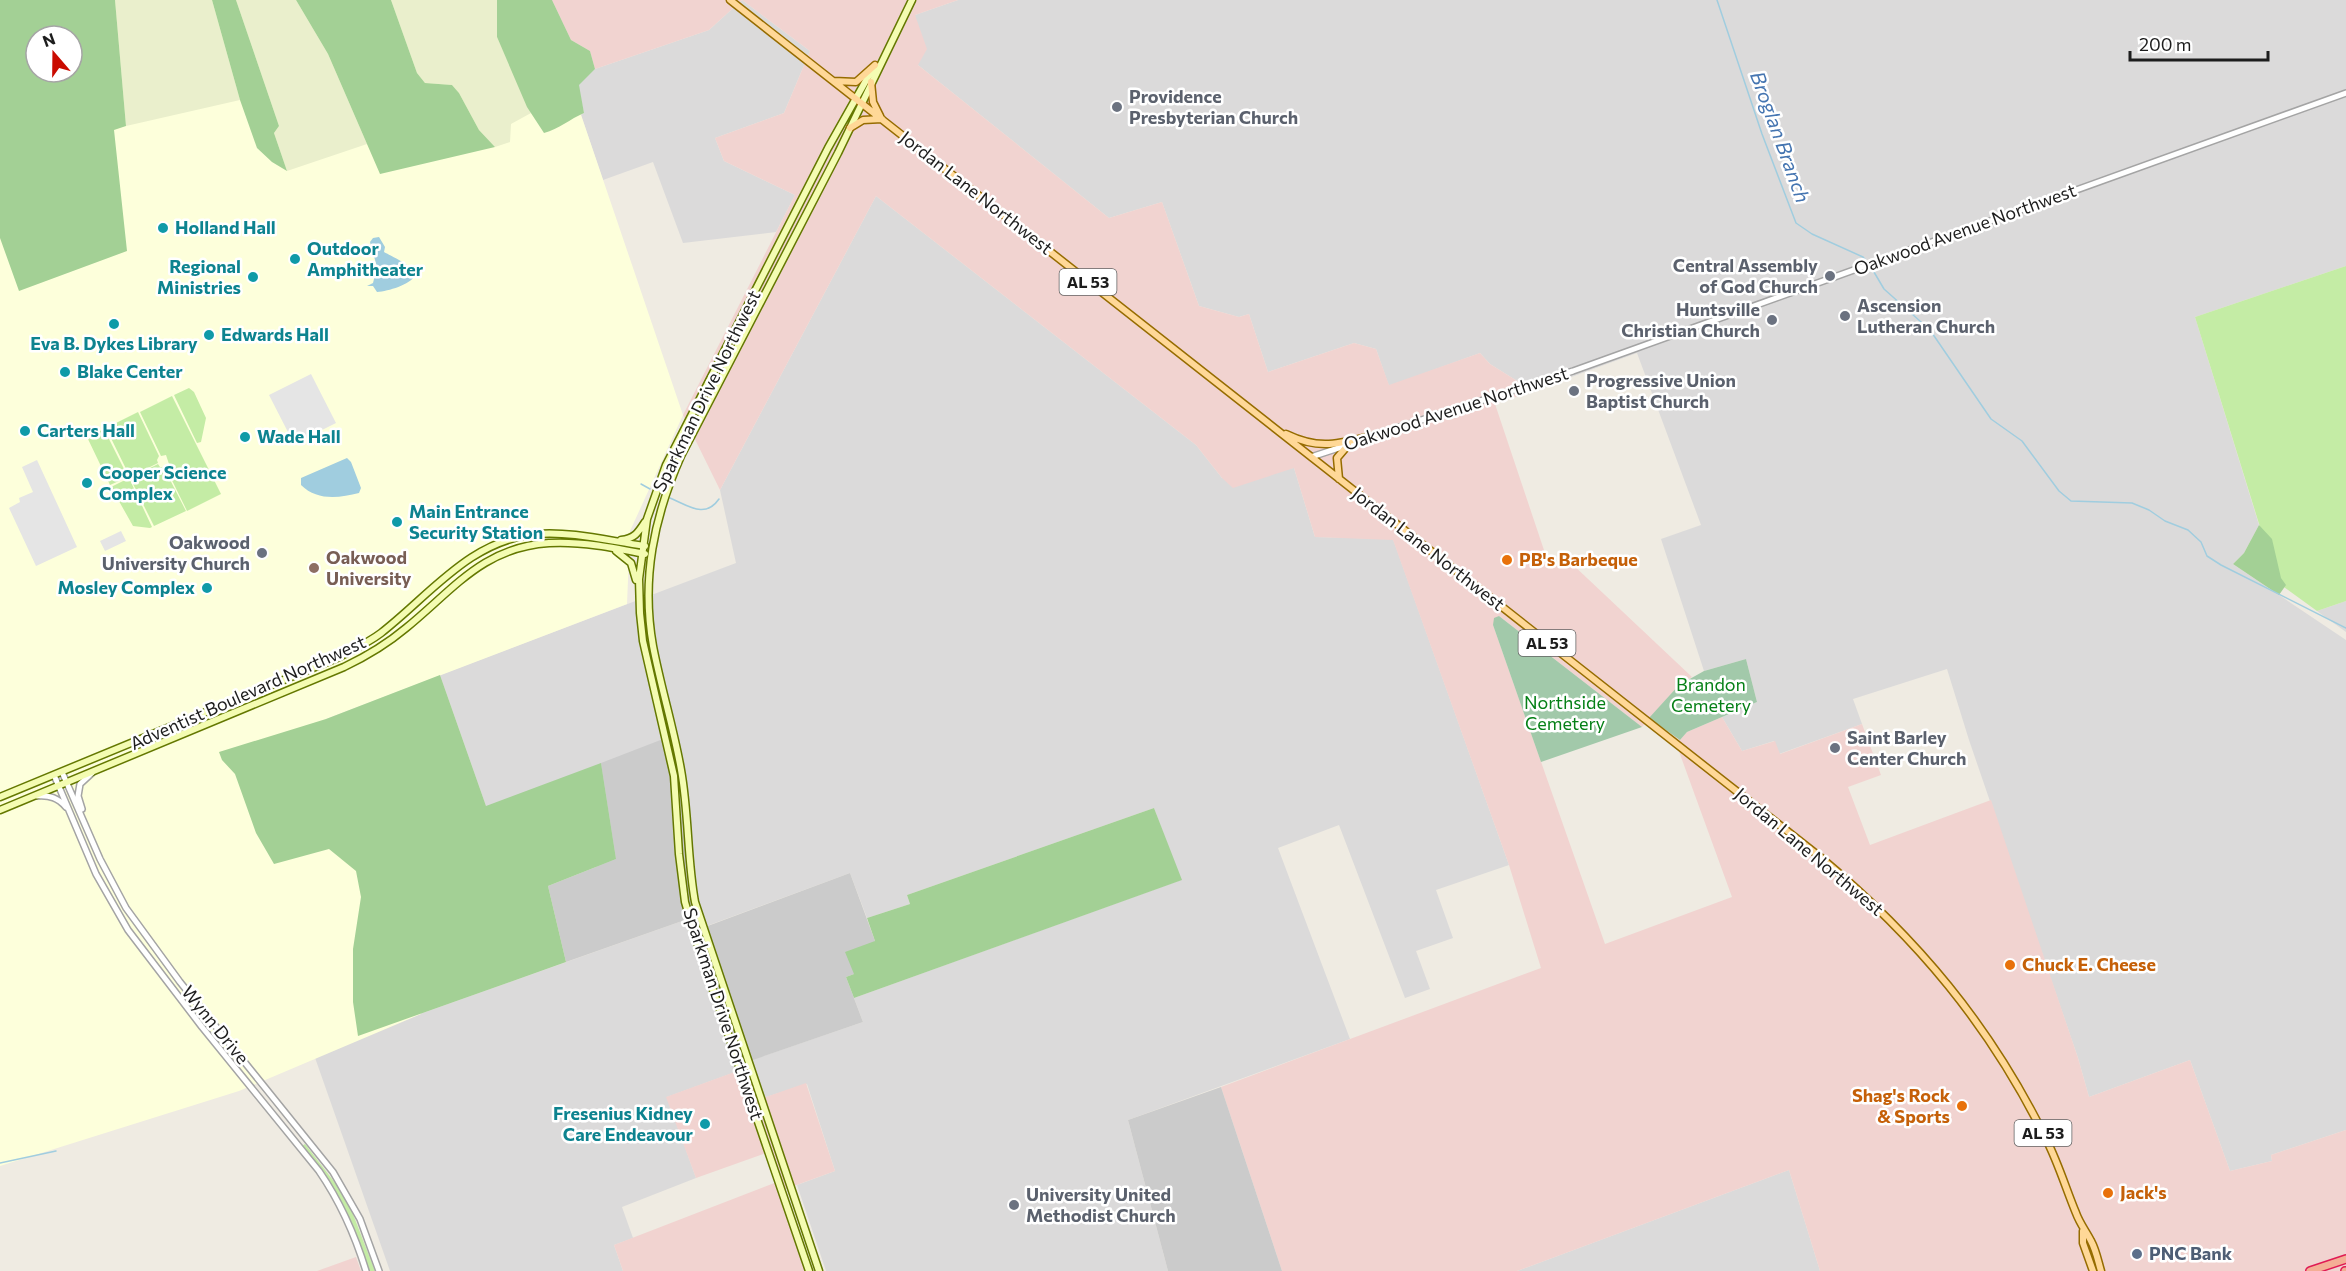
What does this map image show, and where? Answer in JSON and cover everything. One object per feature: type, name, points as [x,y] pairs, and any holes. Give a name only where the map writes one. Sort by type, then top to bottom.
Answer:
[{"type":"highway","points":[[2310,1271],[2346,1258]]},
{"type":"main road","name":"Jordan Lane Northwest","points":[[730,0],[1861,891],[1898,928],[1962,1002],[2017,1085],[2048,1143],[2083,1230],[2092,1242],[2101,1271]]},
{"type":"main road","name":"Sparkman Drive Northwest","points":[[810,1271],[690,922],[679,854],[674,776],[643,641],[639,593],[642,553],[647,519],[666,465],[823,156],[871,82],[912,0]]},
{"type":"main road","name":"Sparkman Drive Northwest","points":[[819,1271],[695,902],[689,865],[682,773],[651,631],[648,593],[651,547],[663,499],[681,456],[850,128],[858,101],[875,65],[900,23]]},
{"type":"main road","points":[[833,81],[856,81],[875,65]]},
{"type":"main road","points":[[850,128],[863,120],[882,119],[873,102],[871,82]]},
{"type":"main road","points":[[1275,429],[1298,440],[1328,445],[1376,435]]},
{"type":"main road","points":[[1339,479],[1337,458],[1348,445]]},
{"type":"main road","points":[[607,540],[631,538],[640,531],[647,519]]},
{"type":"main road","name":"Adventist Boulevard Northwest","points":[[0,797],[355,649],[386,629],[459,565],[498,543],[537,534],[554,534],[651,547]]},
{"type":"main road","name":"Adventist Boulevard Northwest","points":[[0,810],[344,667],[370,654],[408,626],[473,569],[498,555],[516,549],[551,543],[651,555]]},
{"type":"main road","points":[[613,549],[631,563],[639,593]]},
{"type":"main road","name":"Jordan Lane Northwest","points":[[2083,1230],[2083,1243],[2092,1271]]},
{"type":"street","name":"Oakwood Avenue Northwest","points":[[1311,457],[1545,381],[2346,93]]},
{"type":"street","points":[[90,836],[79,801],[78,790],[80,784],[97,770]]},
{"type":"street","name":"Wynn Drive","points":[[62,771],[116,891],[143,932],[333,1172],[360,1219],[379,1271]]},
{"type":"street","name":"Wynn Drive","points":[[54,775],[96,874],[128,930],[196,1019],[319,1171],[350,1224],[366,1271]]},
{"type":"street","points":[[33,796],[47,795],[56,798],[71,812]]},
{"type":"shaded area","name":"Oakwood University","points":[[0,0],[542,0],[683,415],[630,531],[627,604],[326,719],[421,1014],[239,1091],[0,1166]]},
{"type":"shaded area","points":[[115,0],[212,0],[240,100],[126,126]]},
{"type":"shaded area","points":[[236,0],[296,0],[328,54],[367,144],[287,171],[274,133],[279,126]]},
{"type":"shaded area","points":[[391,0],[497,0],[497,37],[531,113],[511,124],[510,142],[495,147],[479,130],[459,93],[452,85],[425,83],[417,73]]},
{"type":"shaded area","points":[[552,0],[742,0],[709,30],[595,69],[590,51],[571,40]]},
{"type":"shaded area","points":[[742,0],[810,51],[784,113],[715,138],[724,161],[795,195],[776,232],[683,243],[653,162],[603,180],[581,115],[584,113],[578,85],[595,69],[709,30]]},
{"type":"shaded area","points":[[742,0],[958,0],[915,15],[927,49],[918,65],[1109,218],[1162,202],[1199,306],[1239,317],[1249,314],[1268,372],[1354,343],[1376,349],[1389,385],[1480,353],[1490,364],[1533,391],[1495,404],[1550,568],[1570,562],[1692,677],[1679,685],[1642,727],[1499,616],[1493,625],[1605,944],[1732,897],[1673,735],[1680,740],[1687,732],[1722,717],[1742,751],[1775,741],[1780,754],[1862,724],[1881,775],[1848,787],[1870,845],[1991,800],[2089,1097],[2190,1060],[2230,1171],[2272,1161],[2271,1155],[2346,1130],[2346,1271],[1820,1271],[1789,1170],[1517,1271],[1282,1271],[1221,1087],[1541,968],[1509,865],[1393,540],[1315,537],[1294,468],[1233,488],[1222,478],[1196,445],[876,196],[720,490],[683,415],[795,195],[724,161],[715,138],[784,113],[810,51]]},
{"type":"shaded area","points":[[958,0],[2346,0],[2346,266],[2195,317],[2259,525],[2244,553],[2233,564],[2346,640],[2346,1130],[2271,1155],[2272,1161],[2230,1171],[2190,1060],[2089,1097],[2078,1058],[1969,740],[1947,669],[1853,699],[1862,724],[1779,754],[1774,741],[1742,751],[1722,717],[1757,702],[1746,659],[1704,671],[1661,539],[1701,525],[1637,353],[1533,391],[1490,364],[1480,353],[1389,386],[1376,349],[1354,343],[1268,372],[1249,314],[1239,317],[1199,306],[1162,202],[1109,218],[918,65],[915,15]]},
{"type":"shaded area","points":[[876,196],[1196,445],[1222,478],[1294,468],[1315,537],[1393,539],[1509,865],[1436,890],[1453,938],[1416,951],[1430,989],[1405,998],[1339,825],[1278,848],[1350,1039],[1128,1120],[1168,1271],[826,1271],[797,1185],[835,1171],[807,1084],[763,1098],[749,1061],[863,1022],[854,998],[1181,880],[1154,808],[907,895],[910,904],[867,918],[850,873],[704,927],[486,806],[440,675],[736,563],[720,490]]},
{"type":"shaded area","points":[[311,374],[336,423],[298,442],[291,438],[269,395]]},
{"type":"shaded area","points":[[37,460],[77,547],[36,566],[9,508],[20,502],[19,498],[33,492],[22,467]]},
{"type":"shaded area","points":[[121,531],[126,541],[105,551],[100,541]]},
{"type":"shaded area","points":[[2346,601],[2346,632],[2317,611]]},
{"type":"shaded area","points":[[676,734],[693,872],[698,904],[705,927],[850,873],[875,941],[854,974],[846,977],[863,1022],[750,1061],[751,1066],[738,1071],[685,920],[566,962],[548,886],[616,859],[601,763]]},
{"type":"shaded area","points":[[685,920],[738,1071],[667,1097],[696,1178],[622,1207],[633,1238],[614,1245],[623,1271],[390,1271],[313,1052]]},
{"type":"shaded area","points":[[751,1066],[763,1098],[806,1083],[835,1171],[780,1191],[807,1271],[623,1271],[614,1245],[777,1182],[766,1153],[696,1178],[666,1097]]},
{"type":"shaded area","points":[[1221,1087],[1282,1271],[1168,1271],[1128,1120]]},
{"type":"shaded area","points":[[1789,1170],[1820,1271],[1517,1271]]},
{"type":"shaded area","points":[[356,1257],[361,1271],[317,1271]]},
{"type":"green space","points":[[0,0],[115,0],[126,126],[114,130],[127,251],[19,291],[0,238]]},
{"type":"green space","points":[[212,0],[236,0],[279,126],[274,133],[287,171],[272,162],[257,148],[240,100]]},
{"type":"green space","points":[[296,0],[391,0],[417,73],[425,83],[452,85],[459,93],[479,130],[495,147],[380,174],[328,54]]},
{"type":"green space","points":[[497,0],[552,0],[571,40],[590,51],[595,69],[579,85],[584,113],[544,133],[527,107],[497,37]]},
{"type":"green space","points":[[2346,266],[2346,601],[2317,611],[2277,582],[2195,317]]},
{"type":"green space","points":[[189,388],[194,392],[206,418],[201,442],[197,443],[174,395]]},
{"type":"green space","points":[[172,396],[221,494],[187,511],[165,466],[169,464],[166,455],[161,456],[140,412]]},
{"type":"green space","points":[[138,412],[159,456],[158,463],[130,477],[106,428]]},
{"type":"green space","points":[[104,429],[128,477],[110,485],[87,437]]},
{"type":"green space","points":[[158,464],[164,468],[186,511],[154,526],[130,478]]},
{"type":"green space","points":[[129,478],[152,527],[150,528],[133,526],[111,487]]},
{"type":"green space","points":[[2259,525],[2272,539],[2281,578],[2286,585],[2279,595],[2233,564],[2244,553]]},
{"type":"green space","name":"Northside Cemetery","points":[[1499,616],[1642,727],[1541,762],[1493,625],[1494,618]]},
{"type":"green space","name":"Brandon Cemetery","points":[[1746,659],[1757,702],[1687,732],[1680,740],[1649,718],[1679,685],[1704,671]]},
{"type":"green space","points":[[440,675],[486,806],[601,763],[616,859],[548,886],[566,962],[358,1036],[353,1002],[353,949],[361,897],[356,871],[329,849],[274,864],[256,833],[235,774],[222,760],[219,752],[326,719]]},
{"type":"green space","points":[[1154,808],[1182,880],[854,998],[846,977],[854,974],[845,952],[875,941],[867,918],[910,904],[907,895]]},
{"type":"green space","points":[[305,1144],[339,1188],[351,1209],[375,1271],[369,1271],[342,1205],[302,1146]]},
{"type":"water","points":[[379,237],[385,247],[384,252],[407,265],[416,275],[409,282],[398,287],[377,292],[373,286],[367,286],[373,283],[377,267],[370,242],[373,238]]},
{"type":"water","points":[[347,458],[351,462],[361,488],[359,493],[336,497],[321,496],[301,485],[301,478]]},
{"type":"waterway","name":"Broglan Branch","points":[[1717,0],[1762,134],[1796,223],[1812,234],[1863,257],[1868,263]]},
{"type":"waterway","name":"Broglan Branch","points":[[1871,267],[1884,289],[1930,330],[1991,419],[2022,441],[2059,491],[2071,501],[2132,503],[2149,510],[2165,521],[2188,530],[2201,542],[2207,556],[2221,565],[2346,628]]},
{"type":"waterway","points":[[641,484],[650,489]]},
{"type":"waterway","points":[[670,498],[702,510],[714,505],[719,499]]},
{"type":"waterway","points":[[0,1163],[56,1151]]},
{"type":"place","name":"Providence Presbyterian Church","points":[[1117,107]]},
{"type":"place","name":"Holland Hall","points":[[163,228]]},
{"type":"place","name":"Outdoor Amphitheater","points":[[295,259]]},
{"type":"place","name":"Central Assembly of God Church","points":[[1830,276]]},
{"type":"place","name":"Regional Ministries","points":[[253,277]]},
{"type":"place","name":"Ascension Lutheran Church","points":[[1845,316]]},
{"type":"place","name":"Huntsville Christian Church","points":[[1772,320]]},
{"type":"place","name":"Eva B. Dykes Library","points":[[114,324]]},
{"type":"place","name":"Edwards Hall","points":[[209,335]]},
{"type":"place","name":"Blake Center","points":[[65,372]]},
{"type":"place","name":"Progressive Union Baptist Church","points":[[1574,391]]},
{"type":"place","name":"Carters Hall","points":[[25,431]]},
{"type":"place","name":"Wade Hall","points":[[245,437]]},
{"type":"place","name":"Cooper Science Complex","points":[[87,483]]},
{"type":"place","name":"Main Entrance Security Station","points":[[397,522]]},
{"type":"place","name":"Oakwood University Church","points":[[262,553]]},
{"type":"place","name":"PB's Barbeque","points":[[1507,560]]},
{"type":"place","name":"Oakwood University","points":[[314,568]]},
{"type":"place","name":"Mosley Complex","points":[[207,588]]},
{"type":"place","name":"Saint Barley Center Church","points":[[1835,748]]},
{"type":"place","name":"Chuck E. Cheese","points":[[2010,965]]},
{"type":"place","name":"Shag's Rock & Sports","points":[[1962,1106]]},
{"type":"place","name":"Fresenius Kidney Care Endeavour","points":[[705,1124]]},
{"type":"place","name":"Jack's","points":[[2108,1193]]},
{"type":"place","name":"University United Methodist Church","points":[[1014,1205]]},
{"type":"place","name":"PNC Bank","points":[[2137,1254]]}]
